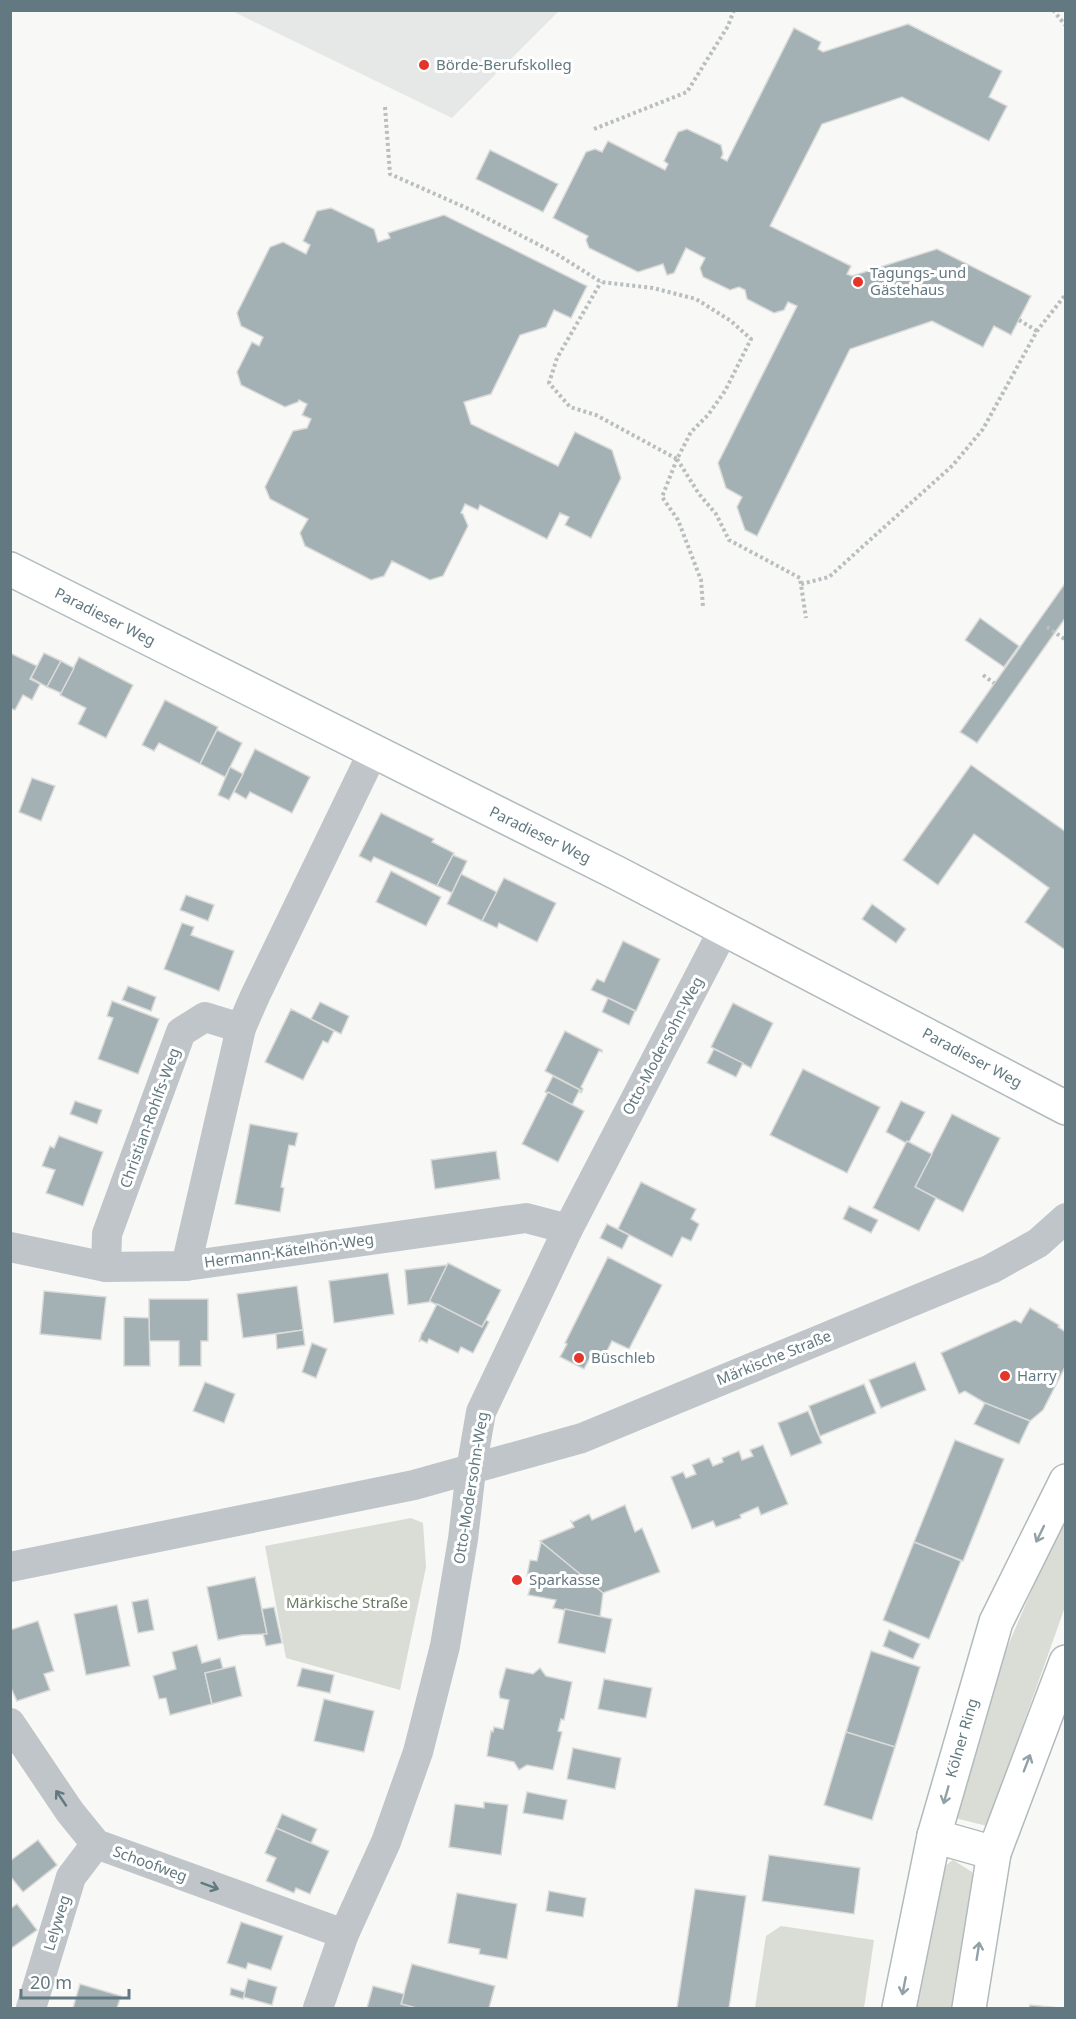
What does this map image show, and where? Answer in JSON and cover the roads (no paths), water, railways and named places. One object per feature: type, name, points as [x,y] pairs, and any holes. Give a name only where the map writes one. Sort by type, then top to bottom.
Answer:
[{"type":"street","name":"Paradieser Weg","points":[[10,569],[606,868],[1065,1108]]},
{"type":"street","points":[[186,1266],[241,1028],[373,752]]},
{"type":"street","name":"Otto-Modersohn-Weg","points":[[318,2008],[344,1934],[386,1842],[418,1752],[445,1646],[481,1412],[568,1229],[724,929]]},
{"type":"street","name":"Christian-Rohlfs-Weg","points":[[106,1268],[107,1234],[182,1032],[205,1017],[241,1028]]},
{"type":"street","name":"Hermann-Kätelhön-Weg","points":[[10,1247],[106,1268],[186,1266],[526,1218],[568,1229]]},
{"type":"street","name":"Märkische Straße","points":[[10,1567],[414,1485],[582,1438],[991,1269],[1038,1244],[1065,1218]]},
{"type":"street","name":"Kölner Ring","points":[[899,2008],[934,1836],[996,1622],[1065,1481]]},
{"type":"street","points":[[969,2008],[994,1853],[1065,1662]]},
{"type":"street","name":"Schoofweg","points":[[10,1723],[70,1812],[96,1844],[344,1934]]},
{"type":"street","points":[[934,1836],[994,1853]]},
{"type":"street","name":"Lelyweg","points":[[31,2008],[71,1877],[96,1844]]},
{"type":"place","name":"Börde-Berufskolleg","points":[[424,65]]},
{"type":"place","name":"Tagungs- und Gästehaus","points":[[858,282]]},
{"type":"place","name":"Büschleb","points":[[579,1358]]},
{"type":"place","name":"Harry","points":[[1005,1376]]},
{"type":"place","name":"Sparkasse","points":[[517,1580]]}]
